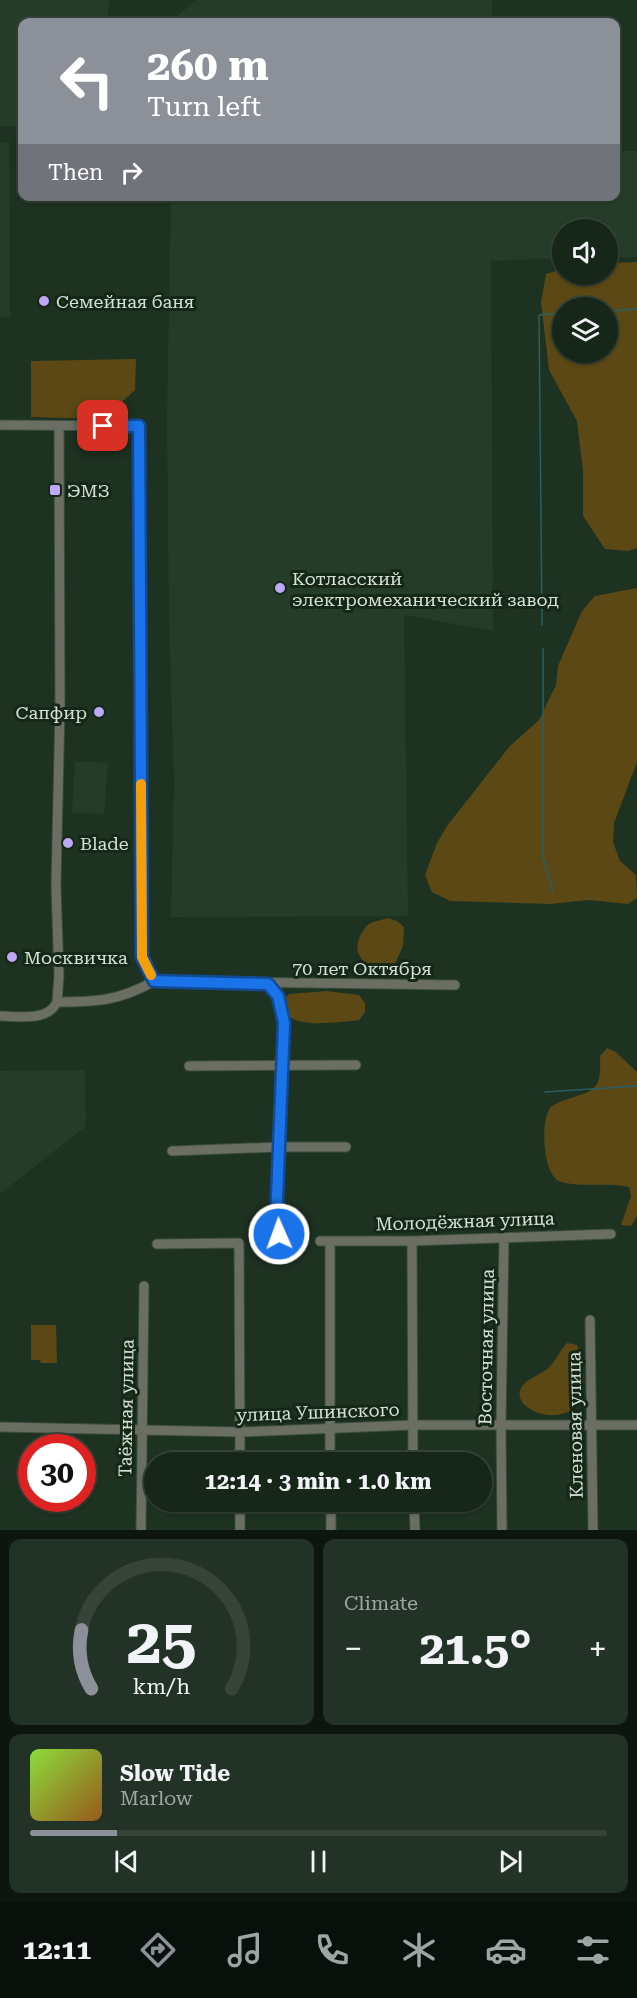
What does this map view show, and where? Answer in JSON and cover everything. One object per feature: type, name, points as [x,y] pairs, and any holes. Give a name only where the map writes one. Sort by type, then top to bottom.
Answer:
[{"type":"street","points":[[0,424],[139,426],[142,957],[154,981],[134,993],[95,1002],[57,1002]]},
{"type":"street","points":[[0,1016],[40,1016],[54,1009],[57,1002],[59,976],[56,886],[60,707],[59,426]]},
{"type":"street","name":"70 лет Октября","points":[[154,981],[455,985]]},
{"type":"street","points":[[268,984],[278,996],[284,1023],[277,1197],[279,1234]]},
{"type":"street","points":[[189,1066],[357,1065]]},
{"type":"street","points":[[172,1151],[346,1147]]},
{"type":"street","name":"Молодёжная улица","points":[[330,1430],[325,1241],[412,1241],[611,1234]]},
{"type":"street","name":"Восточная улица","points":[[502,1530],[504,1237]]},
{"type":"street","points":[[412,1241],[414,1452]]},
{"type":"street","points":[[157,1244],[239,1243],[240,1452]]},
{"type":"street","name":"Таёжная улица","points":[[141,1530],[144,1286]]},
{"type":"street","name":"Кленовая улица","points":[[590,1320],[593,1530]]},
{"type":"street","name":"улица Ушинского","points":[[0,1427],[241,1432],[413,1425],[637,1425]]},
{"type":"street","points":[[330,1430],[330,1452]]},
{"type":"street","points":[[240,1512],[240,1530]]},
{"type":"street","points":[[331,1512],[331,1530]]},
{"type":"street","points":[[414,1512],[415,1530]]},
{"type":"shaded area","points":[[0,0],[109,0],[107,18],[18,18],[18,127],[0,126]]},
{"type":"shaded area","points":[[196,0],[492,0],[492,18],[175,18]]},
{"type":"shaded area","points":[[0,142],[9,142],[10,318],[0,317]]},
{"type":"shaded area","points":[[620,151],[637,151],[637,257],[618,258],[618,219],[552,219],[552,258],[491,261],[493,631],[404,615],[408,916],[171,917],[174,781],[169,618],[167,419],[171,201],[620,201]]},
{"type":"shaded area","points":[[637,262],[637,548],[628,551],[605,549],[583,516],[583,471],[577,421],[549,370],[541,302],[546,274],[552,272],[552,285],[618,285],[618,263]]},
{"type":"shaded area","points":[[136,359],[135,390],[103,419],[31,417],[31,361]]},
{"type":"shaded area","points":[[637,588],[637,762],[614,823],[613,842],[620,861],[636,875],[637,898],[628,904],[589,900],[550,904],[450,901],[432,892],[425,875],[437,843],[447,826],[509,747],[539,720],[556,685],[558,666],[582,611],[595,596]]},
{"type":"shaded area","points":[[75,761],[108,763],[104,814],[72,813]]},
{"type":"shaded area","points":[[388,918],[404,927],[403,946],[395,964],[378,970],[368,965],[360,957],[358,942],[369,924]]},
{"type":"shaded area","points":[[327,991],[359,995],[365,1003],[365,1012],[359,1020],[314,1023],[297,1021],[285,1011],[282,1001],[289,994]]},
{"type":"shaded area","points":[[607,1048],[616,1052],[637,1072],[637,1216],[631,1226],[621,1225],[631,1196],[629,1187],[559,1181],[549,1169],[546,1159],[544,1135],[550,1108],[588,1092],[597,1084],[600,1056]]},
{"type":"shaded area","points":[[85,1070],[86,1126],[0,1194],[0,1071]]},
{"type":"shaded area","points":[[31,1325],[56,1325],[57,1363],[41,1363],[40,1360],[31,1360]]},
{"type":"shaded area","points":[[567,1343],[577,1345],[580,1353],[584,1376],[582,1395],[574,1407],[563,1414],[550,1415],[537,1412],[526,1406],[520,1398],[521,1388],[550,1366]]},
{"type":"waterway","points":[[618,310],[637,309]]},
{"type":"waterway","points":[[542,625],[539,315],[552,314]]},
{"type":"waterway","points":[[543,649],[543,857],[553,892]]},
{"type":"waterway","points":[[545,1092],[637,1086]]},
{"type":"slow traffic","points":[[141,784],[142,957],[151,975]]},
{"type":"place","name":"Семейная баня","points":[[44,301]]},
{"type":"place","name":"ЭМЗ","points":[[55,490]]},
{"type":"place","name":"Котласский электромеханический завод","points":[[280,588]]},
{"type":"place","name":"Сапфир","points":[[99,712]]},
{"type":"place","name":"Blade","points":[[68,843]]},
{"type":"place","name":"Москвичка","points":[[12,957]]},
{"type":"route","points":[[103,426],[139,426],[142,957],[154,981],[268,984],[278,996],[284,1023],[277,1197],[279,1234]]}]
